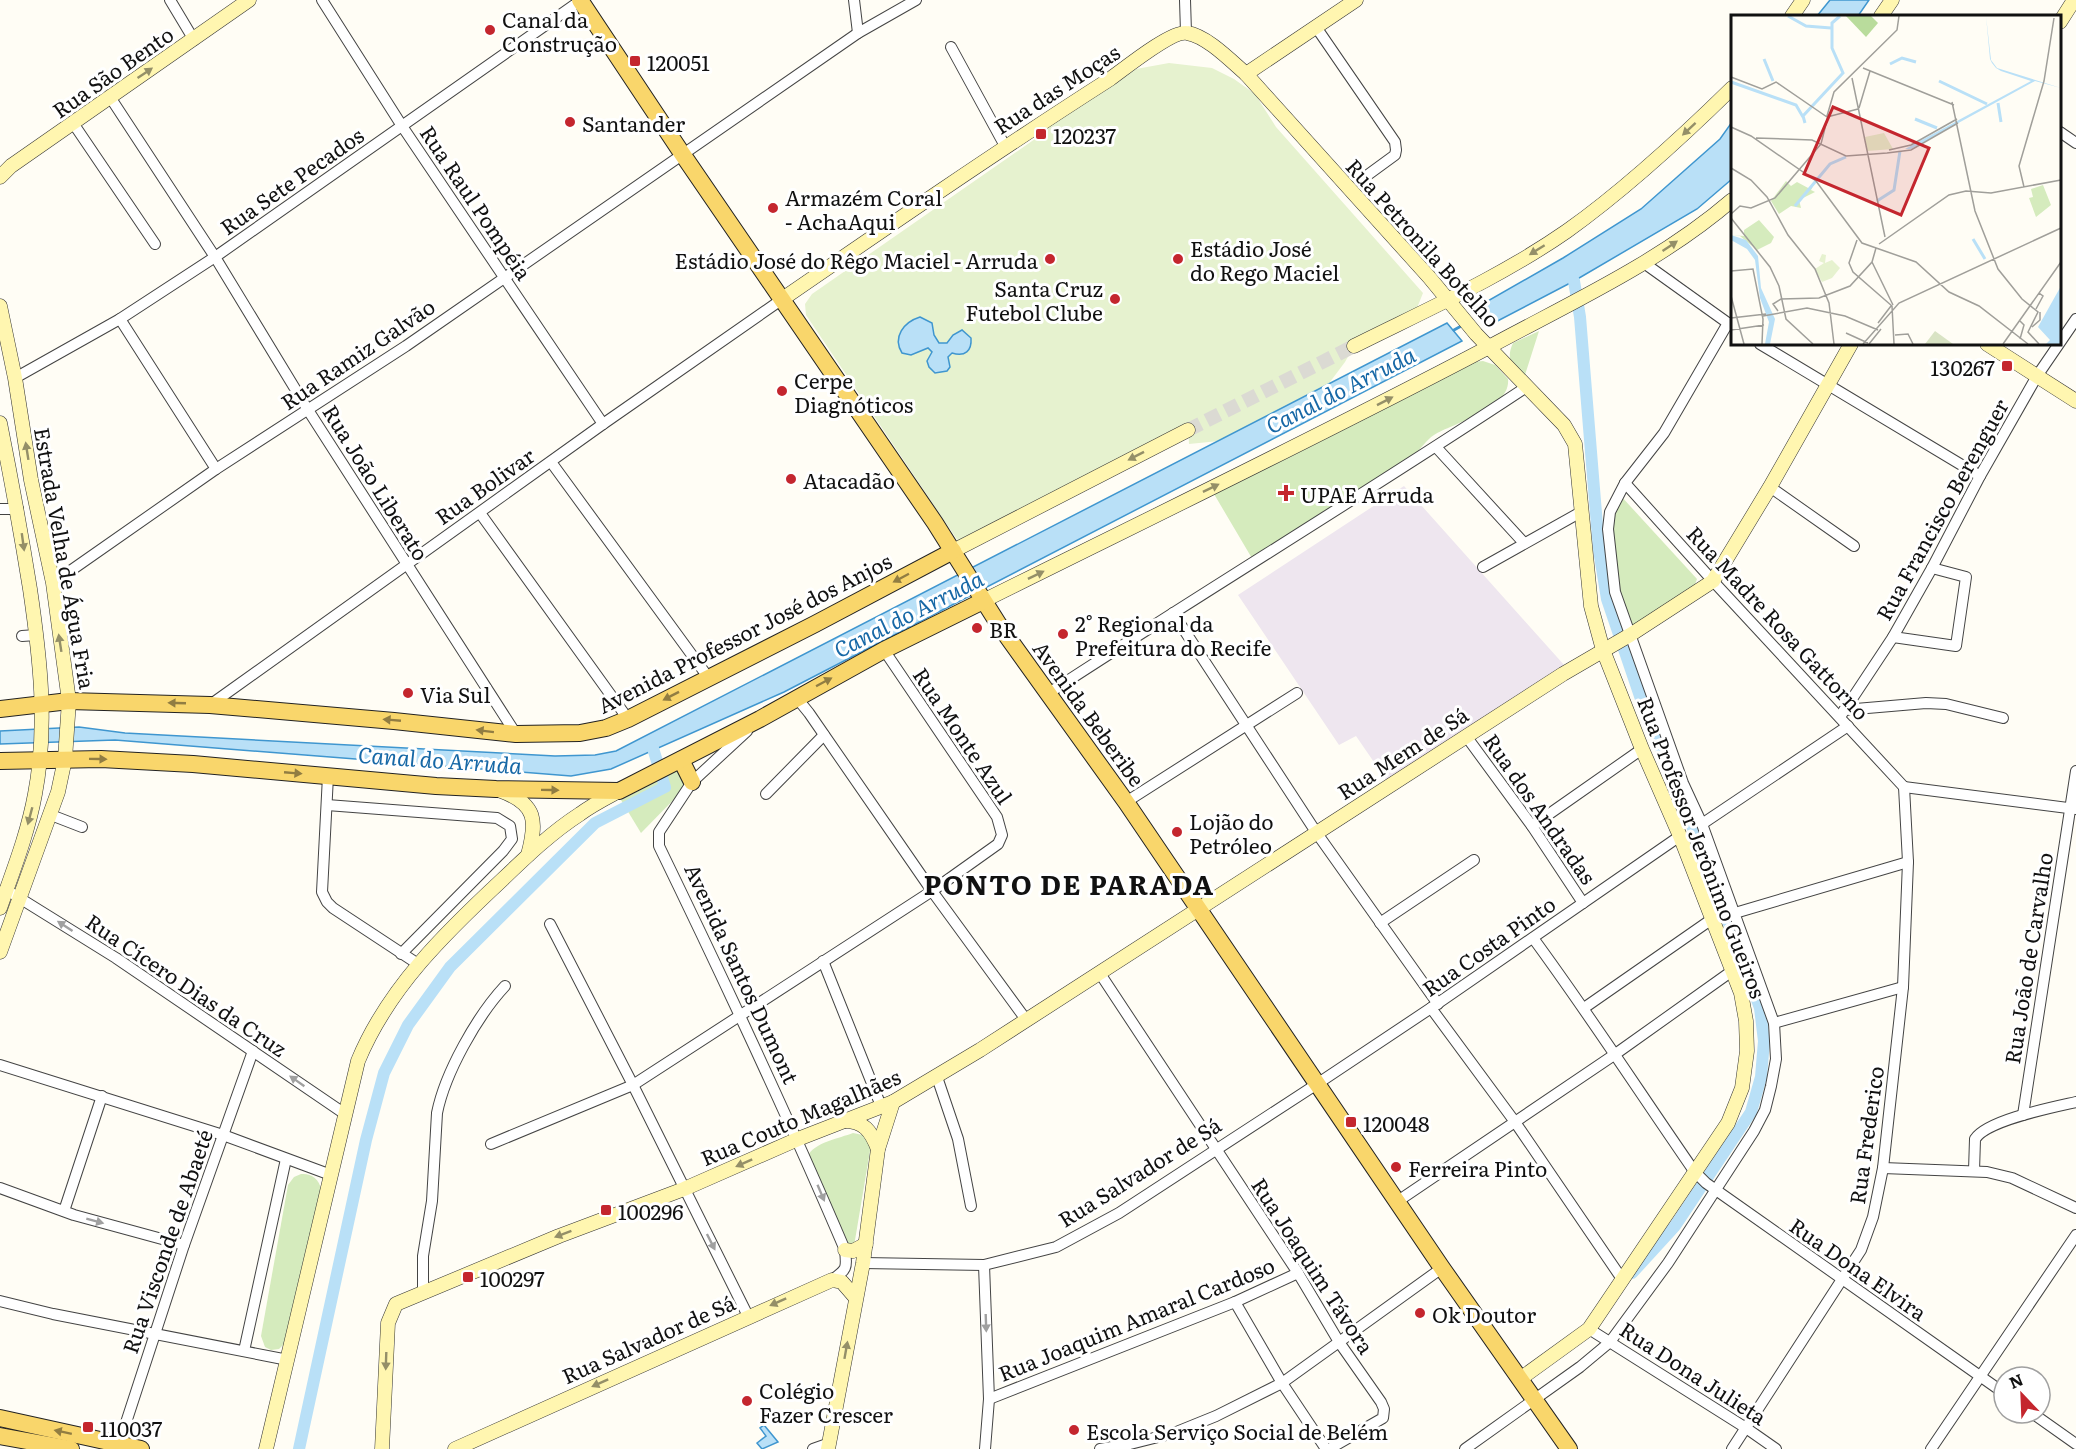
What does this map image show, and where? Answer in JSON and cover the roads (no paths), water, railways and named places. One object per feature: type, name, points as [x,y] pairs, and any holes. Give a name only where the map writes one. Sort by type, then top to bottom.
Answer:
[{"type":"main road","name":"Avenida Beberibe","points":[[580,0],[957,557],[981,597],[1126,802],[1569,1449]]},
{"type":"main road","name":"Avenida Professor José dos Anjos","points":[[0,709],[42,711],[69,701],[210,705],[394,721],[516,735],[580,733],[606,728],[628,719],[815,624],[957,557]]},
{"type":"main road","points":[[0,760],[40,751],[66,751],[328,776],[496,789],[619,791],[760,719],[796,697],[981,597]]},
{"type":"main road","points":[[679,761],[692,782]]},
{"type":"main road","points":[[0,1418],[141,1449]]},
{"type":"main road","points":[[0,1436],[71,1449]]},
{"type":"street","points":[[170,0],[194,39]]},
{"type":"street","name":"Rua São Bento","points":[[0,177],[5,168],[249,0]]},
{"type":"street","name":"Rua Raul Pompéia","points":[[322,0],[402,126],[603,424]]},
{"type":"street","name":"Rua Sete Pecados","points":[[15,378],[120,319],[214,258],[580,0]]},
{"type":"street","points":[[854,0],[858,33]]},
{"type":"street","name":"Rua Ramiz Galvão","points":[[52,583],[216,469],[506,277],[858,33],[916,0]]},
{"type":"street","points":[[1185,0],[1186,32],[1215,47],[1246,74],[1356,0]]},
{"type":"street","points":[[1793,15],[1803,0]]},
{"type":"street","points":[[1882,15],[1892,0]]},
{"type":"street","points":[[2061,21],[2073,6]]},
{"type":"street","points":[[1316,27],[1395,142],[1395,155],[1369,174]]},
{"type":"street","name":"Rua das Moças","points":[[782,300],[1005,146],[1165,40],[1186,32]]},
{"type":"street","points":[[951,47],[1005,146]]},
{"type":"street","name":"Rua Petronila Botelho","points":[[1246,74],[1471,327],[1564,425],[1572,437]]},
{"type":"street","points":[[1354,346],[1452,304],[1566,231],[1645,170],[1731,89]]},
{"type":"street","name":"Rua João Liberato","points":[[110,97],[516,735]]},
{"type":"street","points":[[73,123],[155,244]]},
{"type":"street","points":[[2061,133],[2076,143]]},
{"type":"street","points":[[981,597],[1342,423],[1577,301],[1644,263],[1690,233],[1731,201]]},
{"type":"street","points":[[1644,263],[1730,325]]},
{"type":"street","name":"Rua Bolivar","points":[[210,705],[603,424],[782,300]]},
{"type":"street","name":"Estrada Velha de Água Fria","points":[[0,306],[52,583],[69,701],[66,751],[58,792],[0,952]]},
{"type":"street","points":[[120,319],[216,469]]},
{"type":"street","name":"Rua Francisco Berenguer","points":[[2061,341],[2076,319]]},
{"type":"street","name":"Rua Professor Jerônimo Gueiros","points":[[1465,1449],[1535,1400],[1608,1340],[1668,1263],[1713,1188],[1765,1110],[1776,1059],[1774,1023],[1702,824],[1683,783],[1628,636],[1615,592],[1608,529],[1610,512],[1625,483],[1664,433],[1730,325]]},
{"type":"street","points":[[1762,345],[1980,476]]},
{"type":"street","points":[[1713,581],[1770,487],[1850,345]]},
{"type":"street","points":[[1989,345],[2076,401]]},
{"type":"street","name":"Rua Francisco Berenguer","points":[[1844,718],[1932,568],[1980,476],[2037,376],[2058,345]]},
{"type":"street","points":[[1049,693],[1528,386]]},
{"type":"street","name":"Estrada Velha de Água Fria","points":[[0,423],[18,509],[29,636],[42,711],[35,795],[29,822],[2,898]]},
{"type":"street","name":"Avenida Professor José dos Anjos","points":[[957,557],[1188,430]]},
{"type":"street","name":"Rua Professor Jerônimo Gueiros","points":[[1520,1379],[1591,1330],[1622,1279],[1697,1174],[1728,1123],[1743,1088],[1747,1052],[1746,1021],[1741,993],[1680,836],[1642,749],[1608,647],[1591,606],[1577,453],[1572,437]]},
{"type":"street","points":[[1436,447],[1524,543]]},
{"type":"street","points":[[551,462],[708,677]]},
{"type":"street","name":"Rua Madre Rosa Gattorno","points":[[1625,483],[1713,581],[1844,718],[1904,787]]},
{"type":"street","points":[[1770,487],[1854,546]]},
{"type":"street","points":[[0,509],[18,509]]},
{"type":"street","points":[[1483,567],[1581,512]]},
{"type":"street","points":[[480,513],[628,719]]},
{"type":"street","points":[[1893,637],[1956,646],[1966,577],[1932,568]]},
{"type":"street","name":"Rua Mem de Sá","points":[[1198,909],[1466,736],[1713,581]]},
{"type":"street","points":[[1173,613],[1317,832],[1622,1279]]},
{"type":"street","name":"Rua Monte Azul","points":[[884,650],[997,817],[1002,835],[998,844],[932,891]]},
{"type":"street","points":[[1126,802],[1297,693]]},
{"type":"street","points":[[796,697],[932,891],[1027,1020]]},
{"type":"street","points":[[1702,824],[1844,718],[1926,703],[1946,704],[2003,718]]},
{"type":"street","points":[[692,782],[760,719]]},
{"type":"street","points":[[766,794],[824,735]]},
{"type":"street","name":"Rua dos Andradas","points":[[1466,736],[1532,826],[1583,903]]},
{"type":"street","points":[[1532,826],[1642,749]]},
{"type":"street","name":"Rua João de Carvalho","points":[[2023,1115],[2073,808],[2076,771]]},
{"type":"street","points":[[328,776],[323,897],[333,908],[418,964]]},
{"type":"street","name":"Avenida Santos Dumont","points":[[692,782],[659,832],[659,846],[741,1015],[798,1139],[845,1250]]},
{"type":"street","points":[[1904,787],[2073,808]]},
{"type":"street","name":"Rua Frederico","points":[[1732,1449],[1861,1250],[1868,1232],[1883,1168],[1903,987],[1908,861],[1904,787]]},
{"type":"street","points":[[496,789],[522,802],[532,814],[533,836],[528,855]]},
{"type":"street","points":[[266,1449],[358,1061],[369,1036],[418,964],[469,910],[528,855],[580,814],[619,791]]},
{"type":"street","points":[[327,805],[497,818],[510,826],[512,839],[503,851],[402,954]]},
{"type":"street","points":[[51,815],[82,827]]},
{"type":"street","name":"Rua Costa Pinto","points":[[1317,1084],[1435,1006],[1680,836]]},
{"type":"street","points":[[1380,924],[1474,860]]},
{"type":"street","points":[[1735,913],[1908,861]]},
{"type":"street","points":[[491,1144],[633,1085],[932,891]]},
{"type":"street","name":"Rua Cícero Dias da Cruz","points":[[2,898],[20,897],[116,958],[345,1114]]},
{"type":"street","name":"Rua Couto Magalhães","points":[[382,1449],[388,1323],[396,1304],[559,1236],[684,1190],[798,1139],[887,1104],[937,1077],[1198,909]]},
{"type":"street","points":[[1584,1008],[1712,919]]},
{"type":"street","points":[[550,924],[748,1316]]},
{"type":"street","name":"Rua Dona Elvira","points":[[1533,938],[1584,1008],[1697,1174],[1713,1188],[1992,1386]]},
{"type":"street","points":[[813,1449],[829,1446],[863,1263],[878,1149],[887,1104],[823,961]]},
{"type":"street","points":[[1398,1201],[1614,1055],[1732,971]]},
{"type":"street","name":"Rua Joaquim Távora","points":[[1099,972],[1298,1273],[1339,1342],[1381,1402],[1384,1409],[1383,1418],[1328,1449]]},
{"type":"street","points":[[423,1292],[423,1256],[432,1201],[436,1113],[439,1101],[459,1053],[505,986]]},
{"type":"street","points":[[1774,1023],[1903,987]]},
{"type":"street","name":"Rua Visconde de Abaeté","points":[[119,1444],[184,1245],[253,1051]]},
{"type":"street","points":[[0,1065],[223,1135],[331,1175]]},
{"type":"street","points":[[937,1077],[958,1139],[971,1206]]},
{"type":"street","name":"Rua Salvador de Sá","points":[[863,1263],[984,1265],[1056,1247],[1119,1213],[1317,1084]]},
{"type":"street","points":[[64,1211],[102,1096]]},
{"type":"street","points":[[1974,1171],[1975,1139],[1978,1134],[2023,1115],[2076,1102]]},
{"type":"street","points":[[843,1121],[854,1121],[869,1130],[878,1149]]},
{"type":"street","points":[[244,1351],[286,1159]]},
{"type":"street","points":[[1883,1168],[2000,1174],[2076,1208]]},
{"type":"street","points":[[0,1188],[64,1211],[184,1245]]},
{"type":"street","points":[[1931,1449],[2076,1235]]},
{"type":"street","points":[[832,1280],[844,1272],[847,1267],[845,1250],[853,1251],[866,1244]]},
{"type":"street","points":[[984,1265],[989,1399],[985,1449]]},
{"type":"street","points":[[1100,1449],[1131,1447],[1174,1433],[1216,1416],[1282,1383],[1443,1268]]},
{"type":"street","name":"Rua Joaquim Amaral Cardoso","points":[[989,1399],[1235,1302],[1298,1273]]},
{"type":"street","points":[[832,1280],[842,1282],[855,1297]]},
{"type":"street","name":"Rua Salvador de Sá","points":[[455,1449],[832,1280]]},
{"type":"street","points":[[0,1301],[154,1335],[288,1360]]},
{"type":"street","points":[[1235,1302],[1282,1383],[1328,1449]]},
{"type":"street","name":"Rua Dona Julieta","points":[[1591,1330],[1776,1449]]},
{"type":"street","points":[[2049,1425],[2076,1444]]},
{"type":"water","points":[[1830,0],[1869,0],[1859,15],[1818,15]]},
{"type":"water","points":[[1731,123],[1731,180],[1697,209],[1574,281],[1486,327],[1472,310],[1563,258],[1641,209],[1720,139]]},
{"type":"water","points":[[920,317],[932,323],[934,335],[939,343],[947,343],[953,335],[962,330],[971,338],[967,352],[952,353],[948,357],[950,367],[947,371],[935,373],[929,367],[927,361],[932,352],[928,348],[911,355],[902,353],[899,347],[901,331],[909,322]]},
{"type":"water","points":[[1447,323],[1462,341],[784,692],[611,769],[571,776],[115,740],[0,744],[0,731],[79,727],[125,733],[555,756],[595,755],[616,751]]},
{"type":"water","points":[[764,1425],[778,1442],[762,1449],[757,1443],[766,1436],[760,1428]]},
{"type":"waterway","points":[[1574,281],[1580,317],[1599,550],[1607,599],[1642,702],[1703,853],[1760,1008],[1764,1041],[1761,1077],[1751,1112],[1675,1226],[1632,1273]]},
{"type":"waterway","name":"Canal do Arruda","points":[[1454,330],[1463,325]]},
{"type":"waterway","points":[[299,1449],[366,1140],[384,1073],[408,1025],[450,967],[595,823],[665,787],[651,742]]},
{"type":"tunnel","points":[[1188,430],[1354,346]]},
{"type":"place","name":"Canal da Construção","points":[[490,30]]},
{"type":"place","name":"120051","points":[[635,61]]},
{"type":"place","name":"Santander","points":[[570,122]]},
{"type":"place","name":"120237","points":[[1041,134]]},
{"type":"place","name":"Armazém Coral - AchaAqui","points":[[773,208]]},
{"type":"place","name":"Estádio José do Rêgo Maciel - Arruda","points":[[1050,259]]},
{"type":"place","name":"Estádio José do Rego Maciel","points":[[1178,259]]},
{"type":"place","name":"Santa Cruz Futebol Clube","points":[[1115,299]]},
{"type":"place","name":"130267","points":[[2007,366]]},
{"type":"place","name":"Cerpe Diagnóticos","points":[[782,391]]},
{"type":"place","name":"Atacadão","points":[[791,479]]},
{"type":"place","name":"UPAE Arruda","points":[[1286,493]]},
{"type":"place","name":"BR","points":[[977,628]]},
{"type":"place","name":"2° Regional da Prefeitura do Recife","points":[[1063,634]]},
{"type":"place","name":"Via Sul","points":[[408,693]]},
{"type":"place","name":"Lojão do Petróleo","points":[[1177,832]]},
{"type":"place","name":"120048","points":[[1351,1122]]},
{"type":"place","name":"Ferreira Pinto","points":[[1396,1167]]},
{"type":"place","name":"100296","points":[[606,1210]]},
{"type":"place","name":"100297","points":[[468,1277]]},
{"type":"place","name":"Ok Doutor","points":[[1420,1313]]},
{"type":"place","name":"Colégio Fazer Crescer","points":[[747,1401]]},
{"type":"place","name":"110037","points":[[88,1427]]},
{"type":"place","name":"Escola Serviço Social de Belém","points":[[1074,1430]]},
{"type":"district","name":"PONTO DE PARADA","points":[[1069,883]]}]
